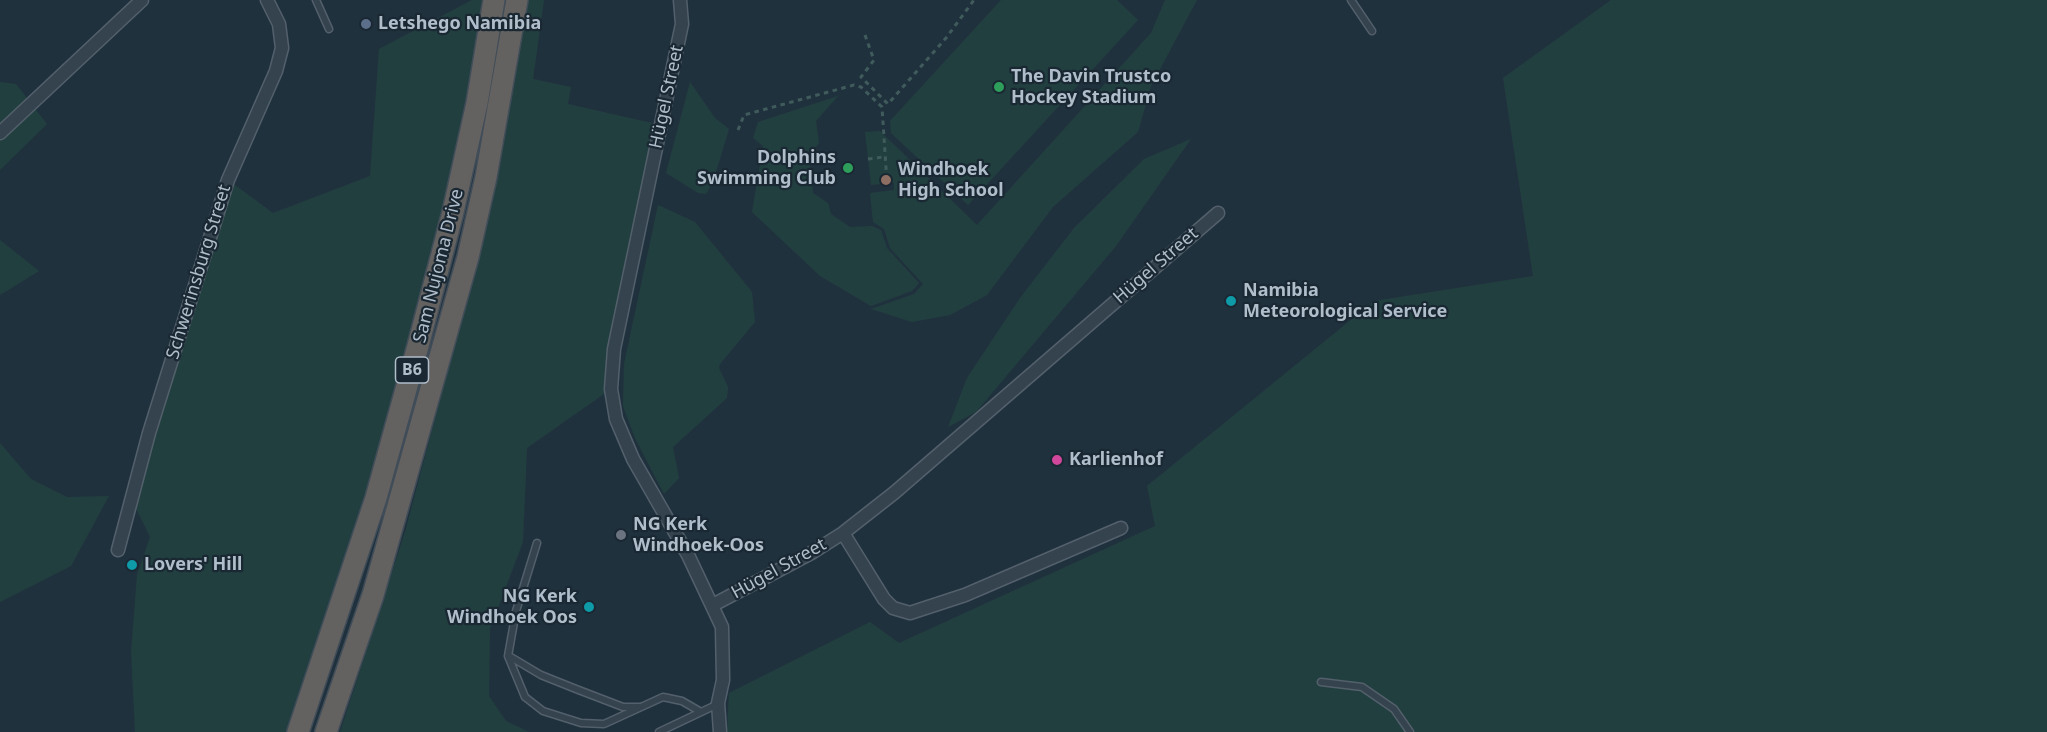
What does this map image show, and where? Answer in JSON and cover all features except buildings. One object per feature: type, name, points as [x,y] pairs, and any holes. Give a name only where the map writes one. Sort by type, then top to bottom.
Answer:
[{"type":"highway","name":"Sam Nujoma Drive","points":[[298,732],[376,498],[418,346],[453,212],[477,103],[494,0]]},
{"type":"highway","name":"Sam Nujoma Drive","points":[[326,732],[376,585],[468,257],[486,177],[517,0]]},
{"type":"street","points":[[0,133],[142,0]]},
{"type":"street","name":"Schwerinsburg Street","points":[[118,550],[149,433],[228,180],[276,71],[282,48],[279,24],[267,0]]},
{"type":"street","name":"Hügel Street","points":[[680,0],[682,24],[614,349],[611,389],[616,419],[633,459],[713,605],[765,579],[843,533],[903,486],[1218,213]]},
{"type":"street","points":[[843,533],[884,599],[893,608],[910,613],[965,595],[1121,528]]},
{"type":"street","points":[[713,605],[722,627],[723,680],[718,703],[720,732]]},
{"type":"lane","points":[[316,0],[328,29]]},
{"type":"lane","points":[[1351,0],[1372,31]]},
{"type":"lane","points":[[537,543],[516,611],[508,656],[525,696],[543,711],[581,723],[604,724],[663,697],[682,701],[701,712]]},
{"type":"lane","points":[[508,656],[541,675],[623,707],[644,707]]},
{"type":"lane","points":[[1321,682],[1362,687],[1394,709],[1410,732]]},
{"type":"lane","points":[[659,732],[718,703]]},
{"type":"path","points":[[865,35],[874,60],[861,77],[888,104],[946,38],[974,0]]},
{"type":"path","points":[[738,130],[744,115],[854,85],[861,87],[882,107],[887,183]]},
{"type":"path","points":[[868,159],[884,158]]},
{"type":"green space","points":[[472,0],[487,0],[450,197],[418,346],[298,732],[135,732],[131,652],[137,575],[150,537],[131,498],[228,180],[273,213],[370,176],[379,49]]},
{"type":"green space","points":[[528,0],[544,0],[533,79],[571,87],[568,104],[661,125],[611,389],[527,448],[523,542],[490,629],[489,696],[506,721],[529,732],[340,732],[405,532],[478,256],[513,88]]},
{"type":"green space","name":"The Davin Trustco Hockey Stadium","points":[[1001,0],[1117,0],[1138,20],[968,205],[891,133],[890,121]]},
{"type":"green space","points":[[1165,0],[1197,0],[1151,86],[1138,132],[1053,207],[987,295],[950,315],[912,322],[871,309],[914,294],[923,284],[890,248],[884,229],[873,222],[870,193],[894,190],[894,183],[871,185],[865,132],[880,131],[977,225],[1151,33]]},
{"type":"green space","points":[[1611,0],[2047,0],[2047,732],[727,732],[729,693],[870,622],[899,643],[1155,526],[1147,486],[1374,301],[1533,276],[1503,78]]},
{"type":"green space","points":[[0,82],[16,84],[47,124],[0,170]]},
{"type":"green space","points":[[690,82],[715,118],[729,129],[713,182],[706,194],[698,193],[666,173]]},
{"type":"green space","points":[[838,96],[816,121],[819,143],[809,155],[813,193],[828,203],[831,214],[850,227],[872,226],[881,230],[887,248],[919,283],[912,291],[871,306],[820,276],[752,212],[763,146],[753,138],[758,122]]},
{"type":"green space","points":[[1191,139],[1116,246],[976,412],[948,427],[967,378],[1020,298],[1074,228],[1144,159]]},
{"type":"green space","points":[[658,205],[695,222],[752,292],[755,322],[720,364],[719,368],[728,387],[727,398],[673,447],[679,478],[664,494],[635,438],[623,406],[624,364]]},
{"type":"green space","points":[[0,240],[39,271],[0,295]]},
{"type":"green space","points":[[0,443],[31,479],[67,497],[109,496],[71,566],[0,602]]},
{"type":"place","name":"Letshego Namibia","points":[[366,24]]},
{"type":"place","name":"The Davin Trustco Hockey Stadium","points":[[999,87]]},
{"type":"place","name":"Dolphins Swimming Club","points":[[848,168]]},
{"type":"place","name":"Windhoek High School","points":[[886,180]]},
{"type":"place","name":"Namibia Meteorological Service","points":[[1231,301]]},
{"type":"place","name":"Karlienhof","points":[[1057,460]]},
{"type":"place","name":"NG Kerk Windhoek-Oos","points":[[621,535]]},
{"type":"place","name":"Lovers' Hill","points":[[132,565]]},
{"type":"place","name":"NG Kerk Windhoek Oos","points":[[589,607]]}]
